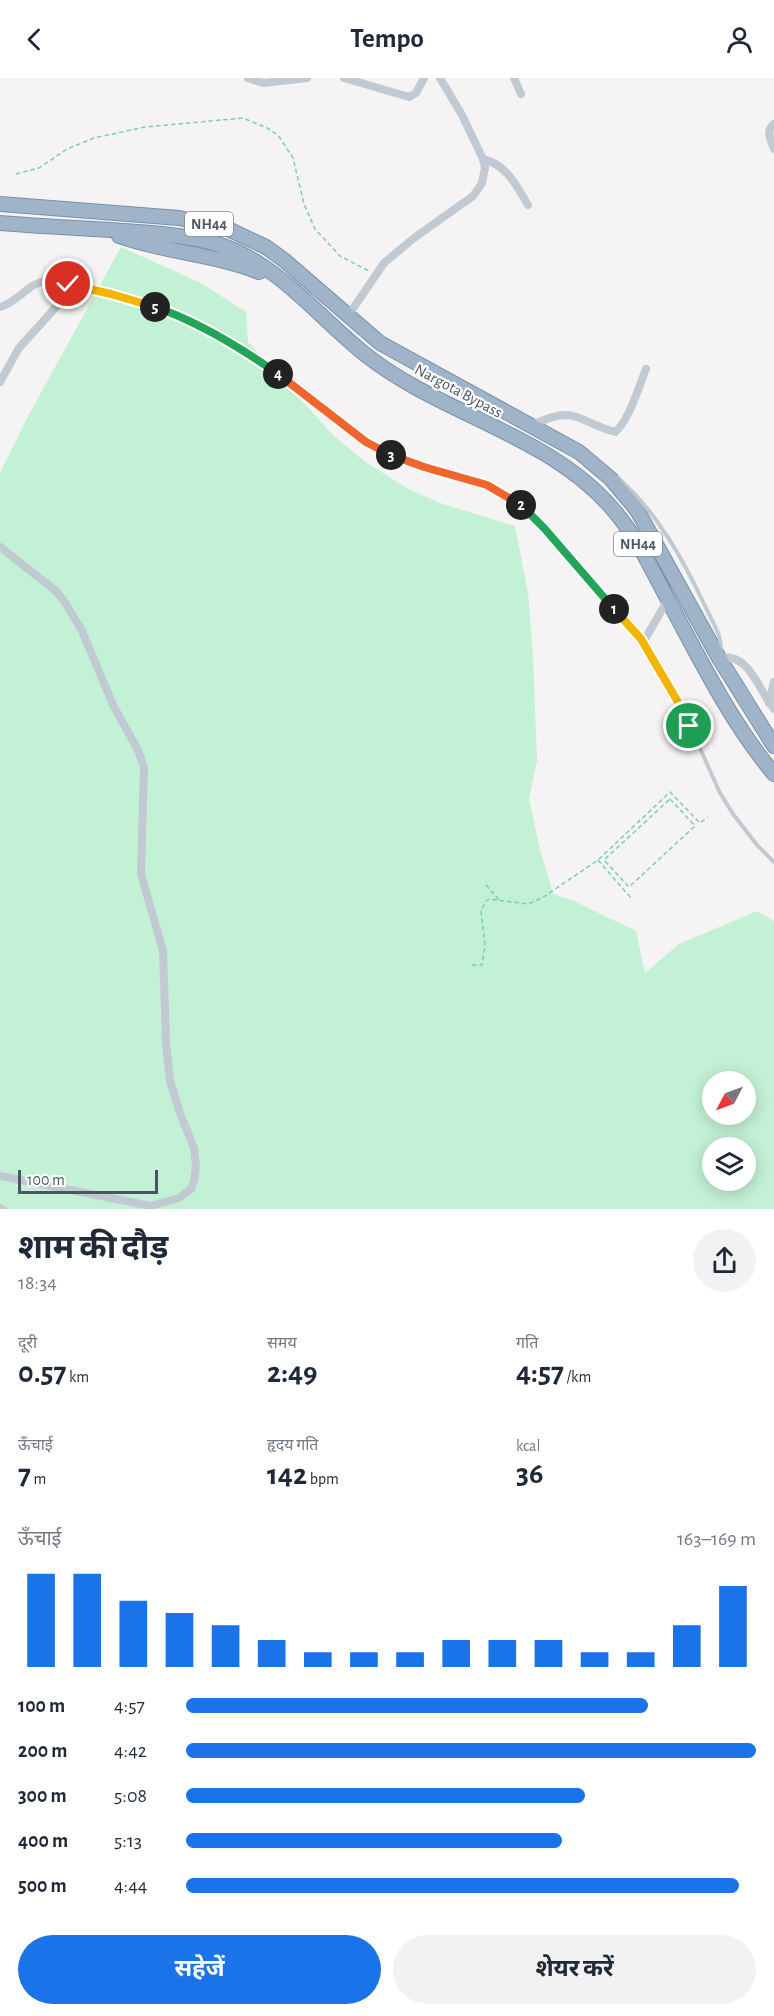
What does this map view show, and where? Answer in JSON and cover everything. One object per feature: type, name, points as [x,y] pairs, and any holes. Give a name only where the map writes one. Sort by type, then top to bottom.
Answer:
[{"type":"highway","name":"Nargota Bypass","points":[[0,204],[179,218],[228,229],[266,247],[284,260],[380,343],[440,378],[564,443],[597,466],[627,495],[637,510],[719,657],[774,746]]},
{"type":"highway","name":"Nargota Bypass","points":[[0,223],[177,236],[217,244],[250,259],[281,280],[368,357],[424,391],[549,457],[583,478],[607,502],[631,532],[719,692],[751,744],[774,774]]},
{"type":"street","points":[[248,78],[263,83],[307,78]]},
{"type":"street","points":[[344,78],[409,97],[416,93],[424,78]]},
{"type":"street","points":[[348,316],[384,263],[414,238],[473,196],[482,183],[485,168],[483,159],[462,115],[440,78]]},
{"type":"street","points":[[514,78],[520,94]]},
{"type":"street","points":[[774,124],[768,132],[774,149]]},
{"type":"street","points":[[483,159],[500,165],[512,179],[528,205]]},
{"type":"street","points":[[0,307],[11,303],[40,282],[54,281],[111,294],[169,312],[253,357],[286,379],[373,447],[424,467],[487,485],[512,498],[544,528],[643,643],[678,702],[689,726]]},
{"type":"street","points":[[0,382],[19,348],[57,306],[79,287]]},
{"type":"street","points":[[530,426],[549,417],[565,414],[577,416],[615,432],[626,416],[646,369]]},
{"type":"street","points":[[0,547],[56,591],[66,604],[82,631],[114,707],[138,750],[144,767],[141,874],[163,951],[165,1042],[170,1081],[194,1148],[196,1166],[191,1189],[179,1198],[152,1206],[142,1206],[29,1180],[0,1176]]},
{"type":"street","points":[[643,643],[668,599]]},
{"type":"street","points":[[719,657],[733,657],[740,660],[748,668],[772,706]]},
{"type":"street","points":[[772,706],[774,682]]},
{"type":"lane","points":[[689,726],[720,793],[733,814],[757,845],[774,862]]},
{"type":"lane","points":[[0,1206],[6,1209]]},
{"type":"path","points":[[16,174],[39,168],[66,149],[94,138],[145,127],[243,118],[267,128],[278,135],[283,142],[293,158],[304,204],[320,236],[340,256],[375,274]]},
{"type":"path","points":[[472,965],[482,965],[485,946],[481,911],[483,904],[489,899],[528,904],[542,898],[598,860],[670,792],[700,823],[708,817]]},
{"type":"path","points":[[670,799],[695,826],[629,887],[604,860],[670,799]]},
{"type":"path","points":[[598,860],[631,898]]},
{"type":"path","points":[[486,885],[500,900]]},
{"type":"green space","points":[[121,247],[201,283],[246,312],[248,342],[334,436],[364,461],[408,489],[443,504],[515,526],[528,593],[533,655],[537,761],[529,798],[539,846],[553,894],[574,901],[636,931],[645,973],[679,944],[757,911],[774,921],[774,1209],[0,1209],[0,473],[26,420]]},
{"type":"route","points":[[68,284],[111,294],[169,312],[253,357],[286,379],[342,425],[382,452],[487,485],[522,505],[641,639],[678,702],[689,726]]}]
